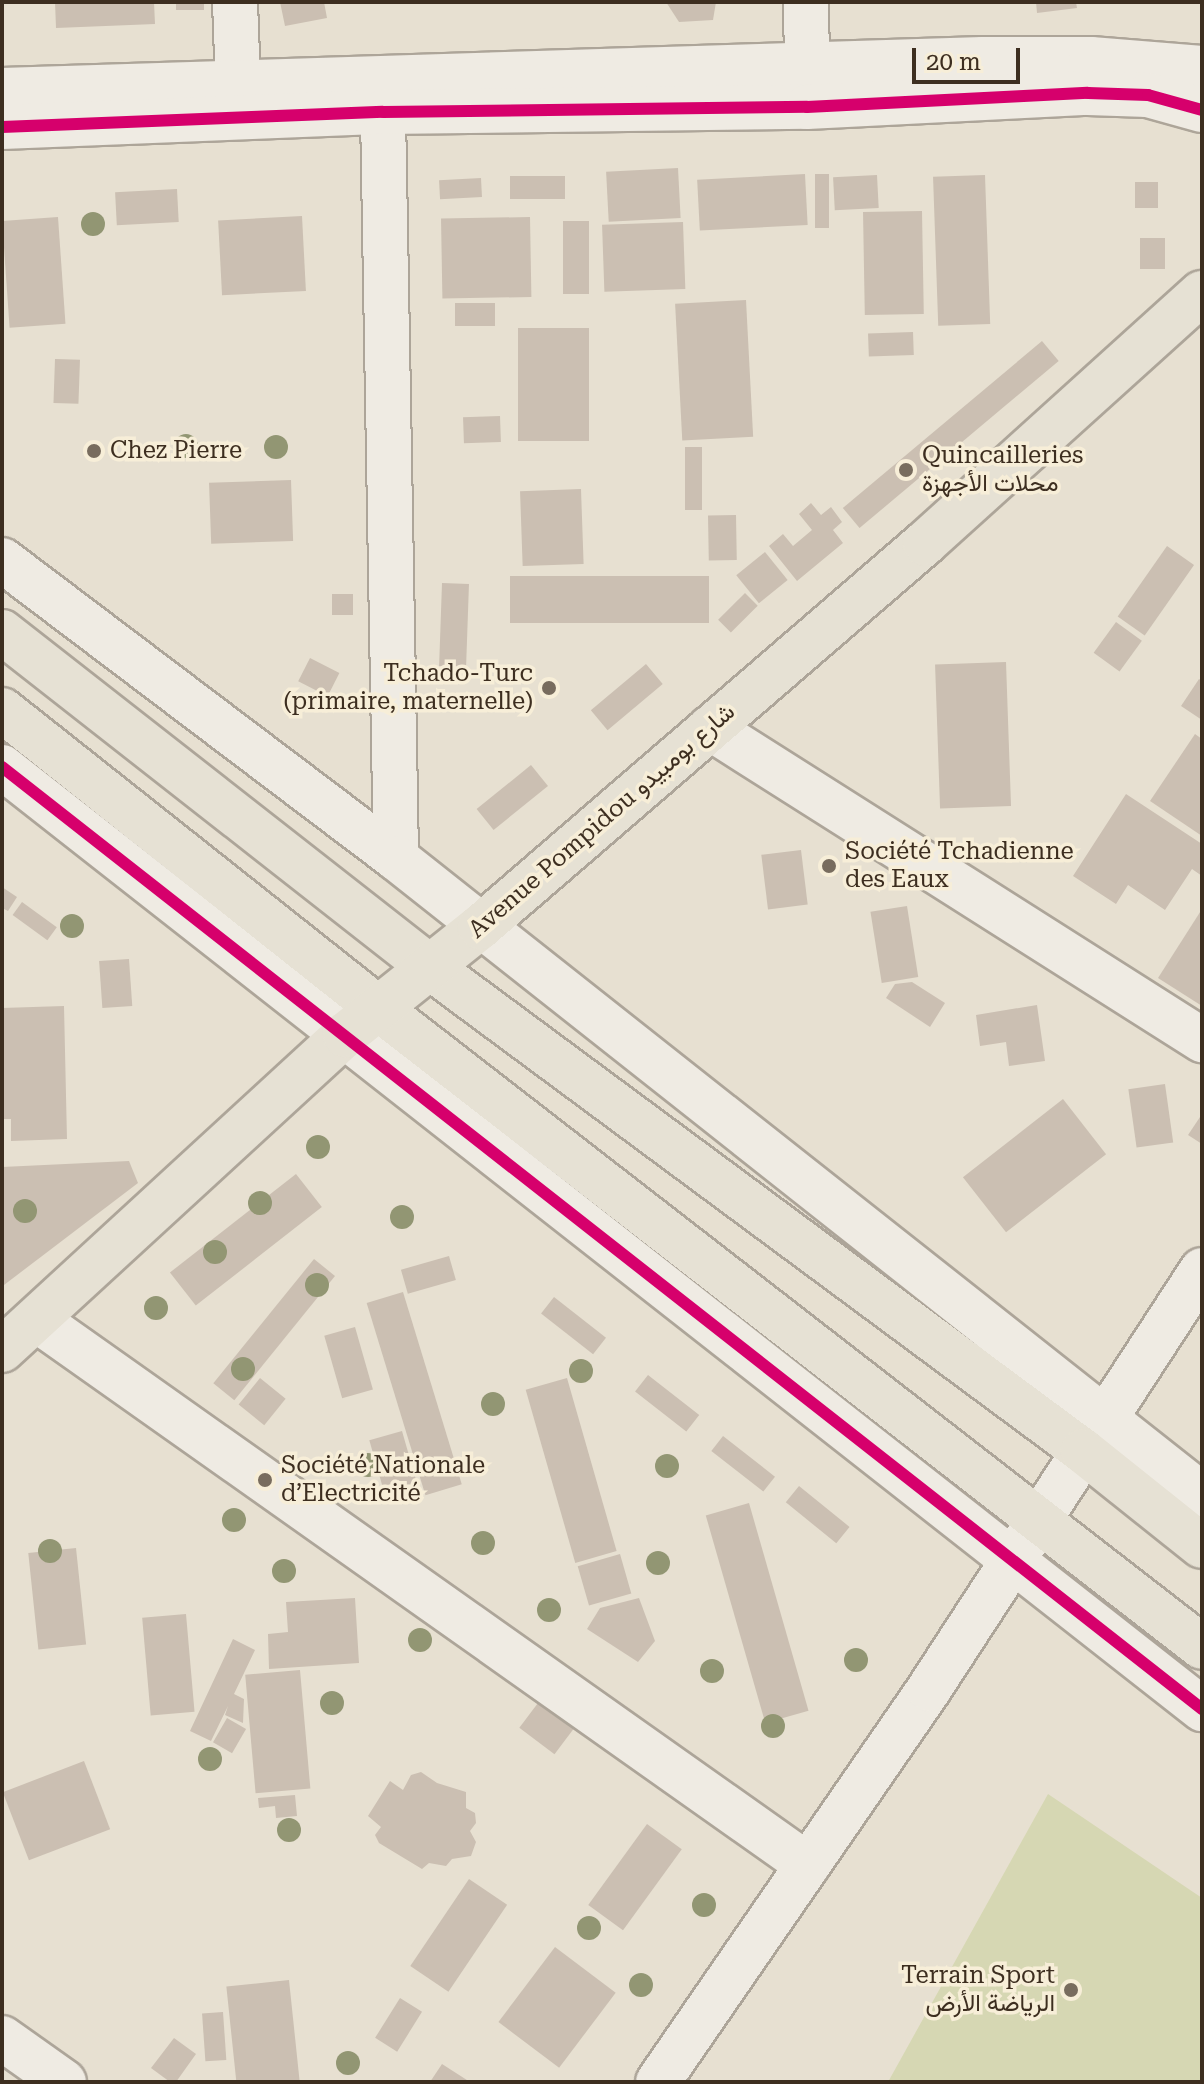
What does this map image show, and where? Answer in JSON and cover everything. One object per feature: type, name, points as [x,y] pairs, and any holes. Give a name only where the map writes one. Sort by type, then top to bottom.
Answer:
[{"type":"main road","name":"Avenue Pompidou شارع بومبيدو","points":[[2,1350],[345,1035],[480,927],[925,543],[1202,293]]},
{"type":"main road","points":[[2,632],[431,968],[1093,1436],[1202,1546]]},
{"type":"main road","points":[[2,710],[379,1009],[1202,1647]]},
{"type":"street","points":[[235,2],[238,82]]},
{"type":"street","points":[[806,2],[807,67]]},
{"type":"street","points":[[2,90],[1091,59],[1202,68]]},
{"type":"street","points":[[2,127],[383,112],[807,107],[1088,93],[1148,95],[1202,110]]},
{"type":"street","points":[[383,112],[396,858]]},
{"type":"street","points":[[2,560],[396,858],[1093,1436],[1202,1495]]},
{"type":"street","points":[[710,728],[1202,1040]]},
{"type":"street","points":[[2,767],[1202,1709]]},
{"type":"street","points":[[658,2082],[1012,1562],[1036,1520],[1202,1270]]},
{"type":"street","points":[[37,1320],[808,1865]]},
{"type":"street","points":[[2,2038],[64,2082]]},
{"type":"green space","name":"Terrain Sport الرياضة الأرض","points":[[1048,1794],[1202,1898],[1202,2082],[888,2082]]},
{"type":"building","points":[[55,2],[154,2],[155,24],[56,28]]},
{"type":"building","points":[[176,2],[204,2],[204,10],[176,10]]},
{"type":"building","points":[[280,2],[324,2],[327,18],[285,26]]},
{"type":"building","points":[[666,2],[716,2],[713,20],[679,22]]},
{"type":"building","points":[[1036,2],[1076,2],[1077,8],[1037,13]]},
{"type":"building","points":[[678,168],[681,218],[609,222],[606,172]]},
{"type":"building","points":[[805,174],[808,225],[700,231],[697,180]]},
{"type":"building","points":[[815,174],[829,174],[829,228],[815,228]]},
{"type":"building","points":[[877,175],[879,208],[835,210],[833,177]]},
{"type":"building","points":[[985,175],[990,324],[938,326],[933,177]]},
{"type":"building","points":[[510,176],[565,176],[565,199],[510,199]]},
{"type":"building","points":[[481,178],[482,197],[440,199],[439,180]]},
{"type":"building","points":[[1135,182],[1158,182],[1158,208],[1135,208]]},
{"type":"building","points":[[177,189],[179,222],[117,225],[115,192]]},
{"type":"building","points":[[922,211],[924,314],[865,315],[863,212]]},
{"type":"building","points":[[302,216],[306,291],[222,295],[218,220]]},
{"type":"building","points":[[58,217],[65,324],[10,328],[2,221]]},
{"type":"building","points":[[530,217],[531,297],[442,299],[441,219]]},
{"type":"building","points":[[563,221],[589,221],[589,294],[563,294]]},
{"type":"building","points":[[683,222],[685,289],[604,292],[602,225]]},
{"type":"building","points":[[1140,238],[1165,238],[1165,269],[1140,269]]},
{"type":"building","points":[[746,300],[753,437],[682,441],[675,304]]},
{"type":"building","points":[[455,303],[495,303],[495,326],[455,326]]},
{"type":"building","points":[[518,328],[589,328],[589,441],[518,441]]},
{"type":"building","points":[[913,332],[914,355],[869,357],[868,334]]},
{"type":"building","points":[[1042,341],[1059,361],[860,528],[843,508]]},
{"type":"building","points":[[55,359],[80,360],[78,404],[53,403]]},
{"type":"building","points":[[500,416],[501,442],[464,443],[463,417]]},
{"type":"building","points":[[685,447],[702,447],[702,510],[685,510]]},
{"type":"building","points":[[291,480],[293,541],[211,544],[209,483]]},
{"type":"building","points":[[581,489],[584,564],[523,566],[520,491]]},
{"type":"building","points":[[811,503],[821,515],[831,507],[842,522],[833,530],[843,543],[797,581],[769,546],[783,534],[793,546],[812,530],[799,514]]},
{"type":"building","points":[[708,515],[736,515],[737,560],[709,560]]},
{"type":"building","points":[[1167,546],[1194,565],[1145,635],[1118,616]]},
{"type":"building","points":[[765,552],[788,580],[759,603],[736,575]]},
{"type":"building","points":[[510,576],[709,576],[709,623],[510,623]]},
{"type":"building","points":[[442,583],[469,584],[466,667],[439,666]]},
{"type":"building","points":[[745,593],[758,606],[731,633],[718,620]]},
{"type":"building","points":[[332,594],[353,594],[353,615],[332,615]]},
{"type":"building","points":[[1116,622],[1142,641],[1120,672],[1094,653]]},
{"type":"building","points":[[310,658],[339,673],[328,696],[298,681]]},
{"type":"building","points":[[1006,662],[1011,806],[940,808],[935,664]]},
{"type":"building","points":[[646,664],[663,684],[608,730],[591,710]]},
{"type":"building","points":[[1199,679],[1202,681],[1202,720],[1181,706]]},
{"type":"building","points":[[1195,734],[1202,739],[1202,836],[1150,801]]},
{"type":"building","points":[[531,765],[548,786],[494,830],[477,809]]},
{"type":"building","points":[[1126,794],[1202,844],[1202,876],[1192,869],[1165,910],[1128,885],[1116,904],[1073,876]]},
{"type":"building","points":[[801,850],[808,905],[768,909],[761,855]]},
{"type":"building","points":[[2,887],[17,897],[8,911],[2,908]]},
{"type":"building","points":[[22,902],[57,927],[47,940],[13,915]]},
{"type":"building","points":[[907,906],[918,977],[882,983],[870,912]]},
{"type":"building","points":[[1202,909],[1202,1006],[1158,978]]},
{"type":"building","points":[[129,959],[132,1006],[102,1008],[99,961]]},
{"type":"building","points":[[912,982],[945,1003],[930,1027],[886,998],[895,984]]},
{"type":"building","points":[[1037,1005],[1045,1061],[1009,1066],[1006,1042],[980,1046],[976,1015]]},
{"type":"building","points":[[64,1006],[67,1139],[11,1141],[11,1119],[2,1119],[2,1008]]},
{"type":"building","points":[[1165,1084],[1173,1142],[1137,1148],[1128,1089]]},
{"type":"building","points":[[1063,1099],[1106,1154],[1006,1232],[963,1177]]},
{"type":"building","points":[[1202,1114],[1202,1144],[1188,1135]]},
{"type":"building","points":[[129,1161],[138,1183],[4,1285],[2,1167]]},
{"type":"building","points":[[296,1174],[322,1207],[196,1306],[170,1273]]},
{"type":"building","points":[[449,1256],[456,1280],[408,1294],[401,1270]]},
{"type":"building","points":[[314,1259],[335,1276],[234,1400],[213,1383]]},
{"type":"building","points":[[403,1292],[462,1484],[425,1495],[367,1303]]},
{"type":"building","points":[[554,1297],[606,1338],[593,1354],[541,1314]]},
{"type":"building","points":[[355,1327],[373,1389],[342,1398],[324,1336]]},
{"type":"building","points":[[648,1375],[699,1415],[686,1432],[635,1392]]},
{"type":"building","points":[[260,1378],[286,1399],[264,1425],[239,1404]]},
{"type":"building","points":[[567,1378],[617,1551],[575,1563],[526,1390]]},
{"type":"building","points":[[402,1431],[417,1485],[385,1494],[369,1440]]},
{"type":"building","points":[[723,1436],[775,1477],[763,1492],[711,1451]]},
{"type":"building","points":[[799,1486],[850,1527],[836,1543],[786,1502]]},
{"type":"building","points":[[749,1503],[809,1711],[765,1723],[706,1515]]},
{"type":"building","points":[[76,1548],[86,1644],[38,1649],[28,1553]]},
{"type":"building","points":[[620,1554],[631,1593],[589,1606],[578,1566]]},
{"type":"building","points":[[355,1598],[359,1663],[269,1669],[268,1634],[288,1632],[286,1602]]},
{"type":"building","points":[[639,1598],[655,1641],[638,1662],[587,1629],[600,1608]]},
{"type":"building","points":[[186,1614],[195,1712],[151,1715],[142,1618]]},
{"type":"building","points":[[233,1639],[255,1650],[234,1694],[244,1699],[243,1723],[225,1715],[228,1706],[211,1741],[190,1731]]},
{"type":"building","points":[[300,1670],[310,1789],[256,1793],[245,1675]]},
{"type":"building","points":[[541,1699],[576,1725],[554,1754],[519,1728]]},
{"type":"building","points":[[227,1718],[246,1729],[232,1753],[213,1742]]},
{"type":"building","points":[[84,1761],[110,1829],[29,1860],[3,1792]]},
{"type":"building","points":[[421,1772],[437,1783],[466,1792],[466,1808],[475,1813],[476,1823],[470,1831],[476,1842],[471,1856],[452,1859],[446,1866],[429,1863],[422,1869],[379,1843],[375,1835],[381,1827],[368,1816],[390,1781],[403,1790],[411,1775]]},
{"type":"building","points":[[295,1795],[297,1816],[276,1818],[275,1806],[259,1808],[258,1798]]},
{"type":"building","points":[[647,1824],[682,1849],[623,1930],[588,1905]]},
{"type":"building","points":[[469,1879],[507,1905],[448,1992],[410,1966]]},
{"type":"building","points":[[555,1947],[616,1993],[559,2068],[498,2022]]},
{"type":"building","points":[[289,1980],[300,2081],[236,2082],[226,1987]]},
{"type":"building","points":[[400,1998],[422,2012],[397,2052],[375,2038]]},
{"type":"building","points":[[223,2012],[226,2060],[205,2061],[202,2013]]},
{"type":"building","points":[[174,2038],[196,2054],[176,2082],[170,2082],[151,2068]]},
{"type":"building","points":[[442,2064],[470,2082],[430,2082]]},
{"type":"cycle path","points":[[2,127],[383,112],[807,107],[1088,93],[1148,95],[1202,110]]},
{"type":"cycle path","points":[[2,767],[1202,1709]]},
{"type":"place","name":"Chez Pierre","points":[[94,451]]},
{"type":"place","name":"Quincailleries محلات الأجهزة","points":[[906,470]]},
{"type":"place","name":"Tchado-Turc (primaire, maternelle)","points":[[549,688]]},
{"type":"place","name":"Société Tchadienne des Eaux","points":[[829,866]]},
{"type":"place","name":"Société Nationale d’Electricité","points":[[265,1480]]},
{"type":"place","name":"Terrain Sport الرياضة الأرض","points":[[1071,1990]]}]
